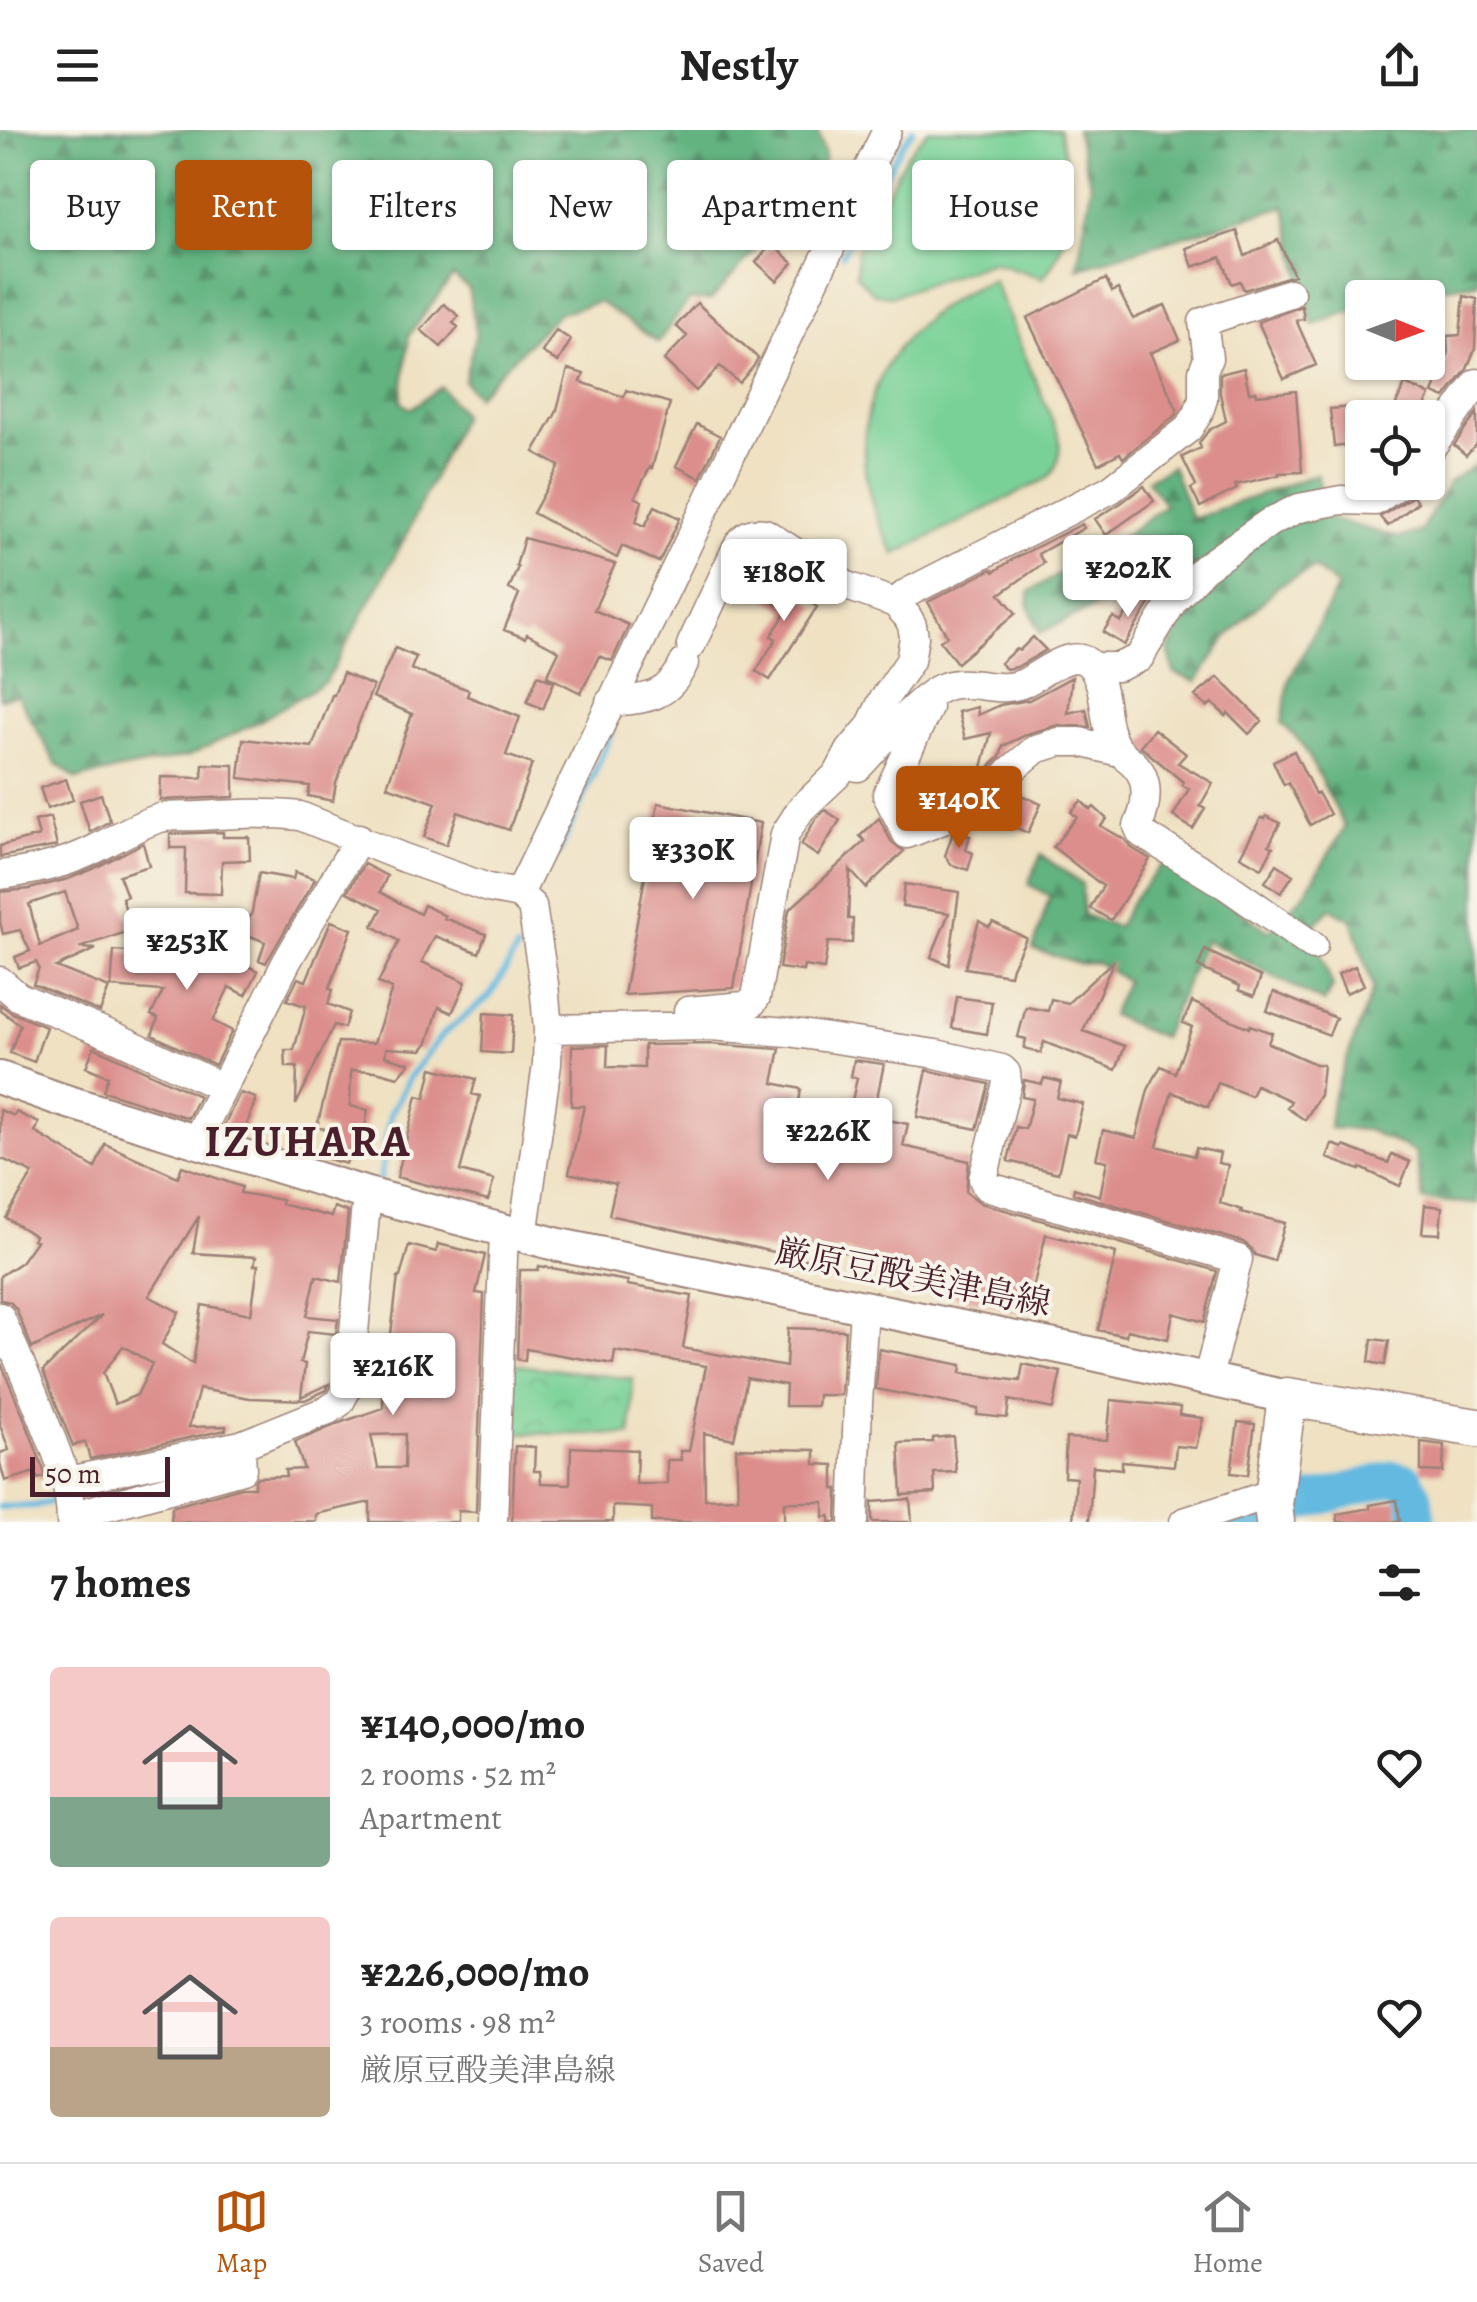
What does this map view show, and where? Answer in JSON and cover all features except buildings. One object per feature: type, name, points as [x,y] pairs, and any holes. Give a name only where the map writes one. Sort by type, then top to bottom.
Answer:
[{"type":"highway","points":[[1274,1507],[1287,1397],[1477,1428]]},
{"type":"main road","name":"厳原豆酘美津島線","points":[[0,1078],[375,1196],[559,1245],[1287,1397]]},
{"type":"street","points":[[864,130],[868,160]]},
{"type":"street","points":[[872,160],[887,130]]},
{"type":"street","points":[[519,894],[830,250]]},
{"type":"street","points":[[895,603],[1111,489],[1173,442],[1188,429],[1203,399],[1203,371],[1208,358],[1202,322],[1290,292]]},
{"type":"street","points":[[1445,428],[1477,383]]},
{"type":"street","points":[[1105,707],[1173,601],[1204,568],[1270,522],[1298,508],[1342,500],[1377,500]]},
{"type":"street","points":[[548,1029],[580,1019],[752,1003],[785,834],[801,809],[838,774],[850,751],[870,727],[910,661],[912,625],[895,603],[847,586],[765,534],[751,533],[739,543],[678,676],[650,698],[610,702]]},
{"type":"street","points":[[838,774],[856,769],[926,697],[941,688],[956,683],[1016,686],[1048,667],[1070,660],[1118,667],[1139,658]]},
{"type":"street","points":[[1092,666],[1113,743],[1135,764],[1145,784],[1145,812],[1138,826],[1142,833],[1313,946]]},
{"type":"street","points":[[926,697],[928,710],[887,795],[907,834],[978,806],[1036,749],[1059,742],[1080,742],[1119,752]]},
{"type":"street","points":[[0,876],[61,863],[126,831],[170,816],[284,814],[300,816],[488,888],[519,894],[532,906],[548,1029],[544,1096],[514,1233],[493,1522]]},
{"type":"street","points":[[196,1140],[287,961],[359,838]]},
{"type":"street","points":[[0,981],[19,997],[118,1038],[217,1086]]},
{"type":"street","points":[[548,1029],[710,1026],[788,1032],[936,1054],[1002,1069],[1007,1083],[983,1179],[986,1186],[1238,1259],[1207,1380]]},
{"type":"street","points":[[70,1503],[241,1444],[340,1402],[350,1374],[375,1196]]},
{"type":"street","points":[[854,1522],[864,1308]]},
{"type":"street","points":[[0,1318],[29,1380],[70,1503]]},
{"type":"street","points":[[70,1503],[242,1469],[242,1458]]},
{"type":"street","points":[[1184,1522],[1274,1507]]},
{"type":"green space","points":[[0,130],[817,130],[824,160],[667,160],[667,250],[756,250],[711,300],[689,300],[658,342],[599,302],[558,313],[476,396],[464,381],[476,334],[468,288],[453,276],[409,335],[401,402],[410,409],[441,387],[462,415],[406,536],[326,681],[260,721],[189,756],[76,779],[56,763],[17,695],[0,699]]},
{"type":"green space","points":[[928,130],[1059,130],[1065,160],[912,160],[912,250],[1059,250],[1043,278],[992,261],[892,296],[874,294],[856,275],[857,250],[892,250],[892,183],[907,154]]},
{"type":"green space","points":[[1076,130],[1477,130],[1477,283],[1445,287],[1445,280],[1345,280],[1345,313],[1313,325],[1285,206],[1077,268],[1091,186]]},
{"type":"green space","points":[[993,280],[1059,436],[1056,465],[1046,479],[895,554],[875,512],[865,471],[865,431],[874,392],[892,357],[918,326],[952,300]]},
{"type":"green space","points":[[1477,463],[1477,1204],[1423,1200],[1415,1152],[1367,1130],[1329,1128],[1332,1099],[1373,989],[1352,920],[1330,908],[1311,930],[1333,987],[1324,1003],[1205,940],[1162,1038],[1111,1015],[1126,981],[1096,962],[1081,964],[1033,949],[1050,896],[1028,884],[1041,855],[1082,884],[1083,915],[1117,927],[1132,900],[1166,860],[1269,931],[1305,893],[1345,827],[1303,745],[1282,723],[1289,680],[1338,587],[1315,568],[1279,585],[1227,637],[1197,682],[1174,673],[1168,649],[1189,615],[1163,574],[1040,633],[1028,604],[1030,591],[1116,542],[1165,505],[1147,480],[1172,466],[1192,519],[1317,474],[1328,518],[1399,538],[1421,531],[1439,500],[1445,500],[1449,482]]},
{"type":"green space","points":[[503,1363],[633,1379],[631,1435],[502,1433]]},
{"type":"waterway","points":[[842,255],[913,130]]},
{"type":"waterway","points":[[558,855],[613,730]]},
{"type":"waterway","points":[[379,1187],[390,1115],[410,1076],[441,1036],[490,996],[517,950]]},
{"type":"waterway","points":[[75,1497],[170,1475]]},
{"type":"waterway","points":[[1245,1522],[1393,1478],[1406,1480],[1415,1497],[1419,1522]]},
{"type":"waterway","points":[[0,1507],[34,1506],[62,1499]]},
{"type":"district","name":"IZUHARA","points":[[308,1141]]}]
